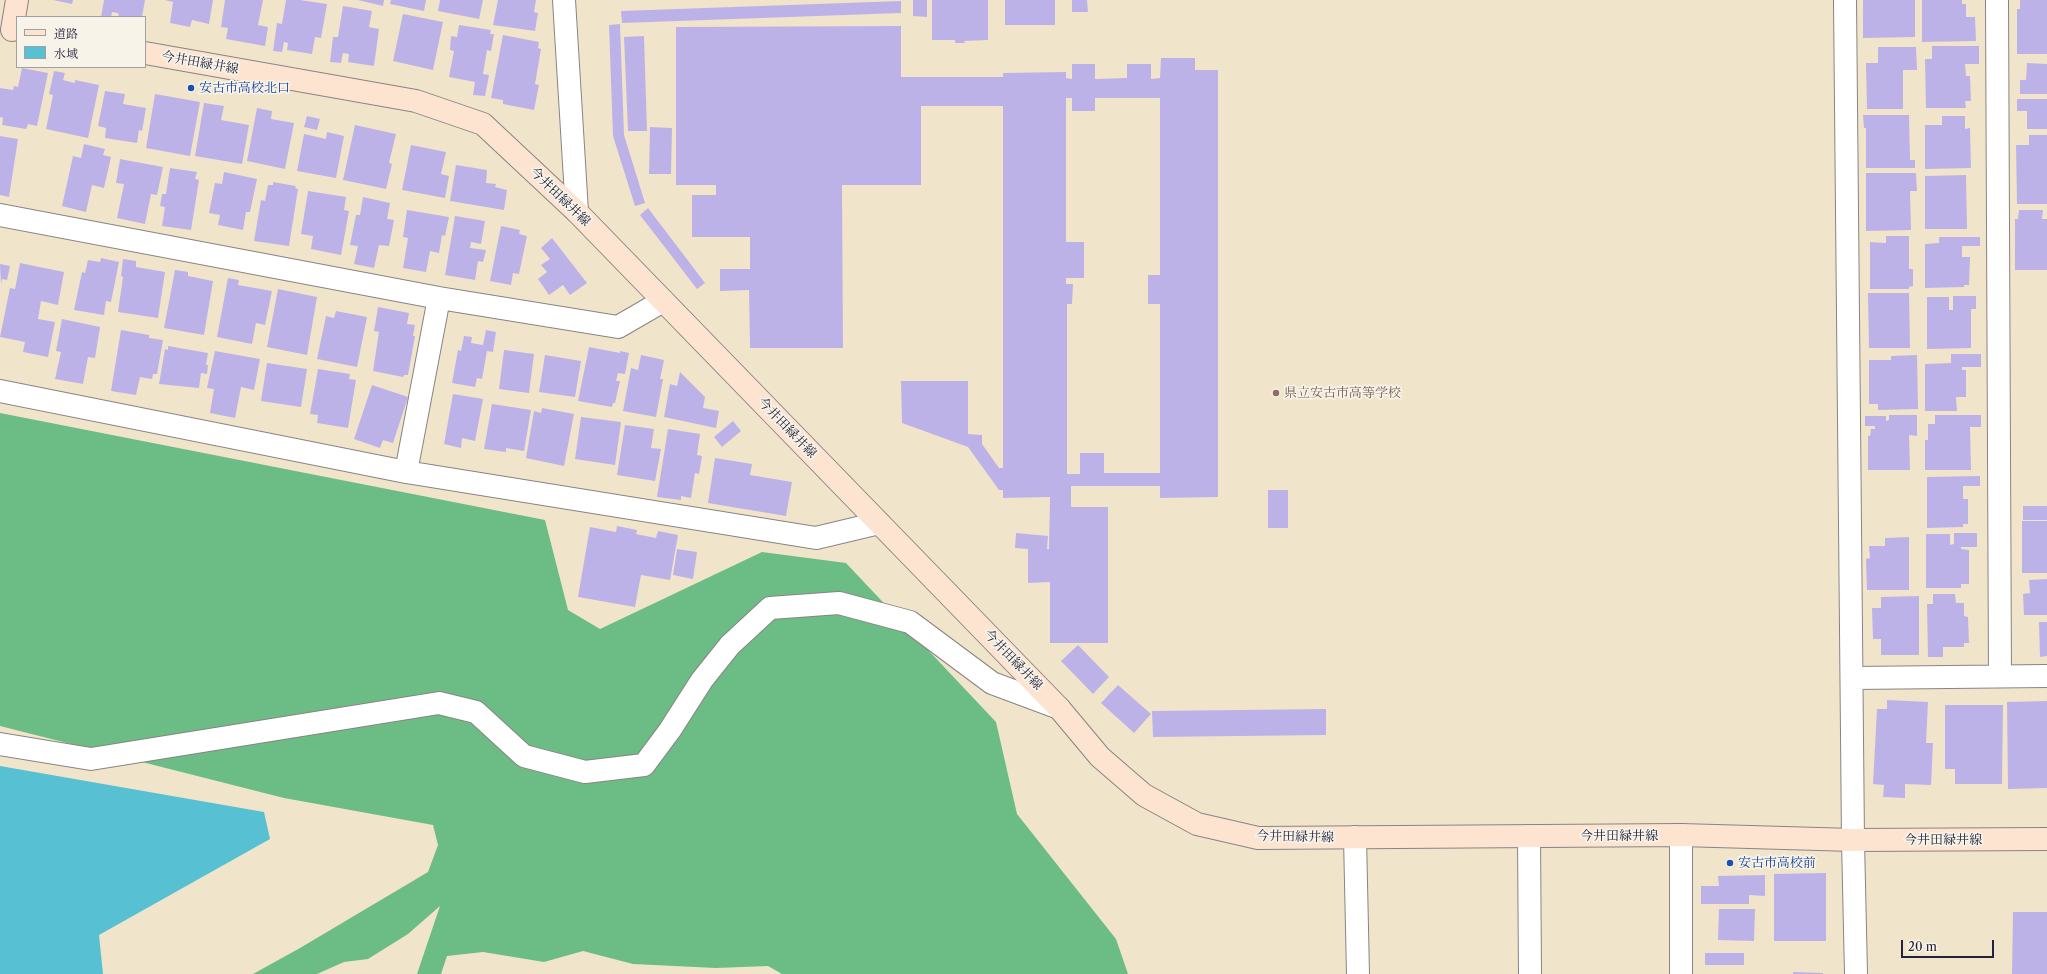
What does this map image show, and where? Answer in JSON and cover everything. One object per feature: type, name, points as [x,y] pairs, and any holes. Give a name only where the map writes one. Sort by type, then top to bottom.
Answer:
[{"type":"main road","points":[[10,29],[17,0]]},
{"type":"main road","name":"今井田緑井線","points":[[146,53],[416,101],[483,124],[577,212],[1059,708],[1100,757],[1144,795],[1197,824],[1258,838],[1681,835],[1853,840],[2047,839]]},
{"type":"street","points":[[564,0],[577,212]]},
{"type":"street","points":[[1845,0],[1853,840],[1856,974]]},
{"type":"street","points":[[1997,0],[2000,676]]},
{"type":"street","points":[[0,216],[439,298],[618,327],[663,301]]},
{"type":"street","points":[[406,472],[439,298]]},
{"type":"street","points":[[0,391],[406,472],[816,538],[880,523]]},
{"type":"street","points":[[0,744],[91,759],[439,703],[476,712],[524,756],[585,772],[644,765],[670,730],[702,680],[726,651],[770,608],[839,603],[910,622],[992,683],[1059,708]]},
{"type":"street","points":[[1852,678],[2047,676]]},
{"type":"street","points":[[1681,835],[1682,974]]},
{"type":"street","points":[[1529,836],[1530,974]]},
{"type":"street","points":[[1355,837],[1358,974]]},
{"type":"green space","points":[[0,413],[545,520],[568,610],[600,629],[762,552],[846,563],[996,722],[1017,814],[1116,939],[1128,974],[782,974],[768,966],[716,968],[633,964],[583,951],[544,962],[483,952],[447,956],[441,974],[417,974],[440,906],[408,934],[368,959],[344,962],[317,974],[253,974],[300,948],[428,872],[438,845],[433,825],[284,798],[0,726]]},
{"type":"water","points":[[0,766],[264,812],[270,839],[99,935],[103,974],[0,974]]},
{"type":"building","points":[[53,0],[73,0],[72,4]]},
{"type":"building","points":[[104,0],[145,0],[142,16],[119,16],[118,13],[112,12],[111,16],[101,16]]},
{"type":"building","points":[[165,0],[213,0],[209,24],[192,20],[190,27],[170,23],[173,2]]},
{"type":"building","points":[[225,0],[263,0],[258,25],[268,27],[265,46],[226,39],[228,28],[221,27]]},
{"type":"building","points":[[286,0],[300,0],[327,4],[321,38],[315,37],[312,54],[287,50],[288,43],[284,42],[282,52],[273,51],[277,23],[282,24]]},
{"type":"building","points":[[358,0],[384,0],[383,6]]},
{"type":"building","points":[[391,0],[426,0],[424,11],[390,4]]},
{"type":"building","points":[[440,0],[483,0],[479,19],[438,11]]},
{"type":"building","points":[[498,0],[536,0],[534,12],[538,13],[535,31],[493,25]]},
{"type":"building","points":[[913,0],[927,0],[927,17],[913,16]]},
{"type":"building","points":[[932,0],[988,0],[988,40],[955,43],[955,40],[932,40]]},
{"type":"building","points":[[1005,0],[1055,0],[1055,25],[1005,25]]},
{"type":"building","points":[[1072,0],[1087,0],[1088,12],[1072,12]]},
{"type":"building","points":[[1863,0],[1915,0],[1915,37],[1863,38]]},
{"type":"building","points":[[1922,0],[1962,0],[1962,4],[1966,4],[1966,17],[1975,17],[1976,41],[1922,42]]},
{"type":"building","points":[[2020,0],[2047,0],[2047,54],[2017,54],[2017,9],[2020,9]]},
{"type":"building","points":[[901,1],[901,13],[622,23],[621,11]]},
{"type":"building","points":[[343,6],[372,11],[369,27],[379,29],[374,66],[348,62],[349,54],[343,53],[341,63],[330,62],[333,37],[338,37]]},
{"type":"building","points":[[403,14],[443,22],[433,70],[393,61]]},
{"type":"building","points":[[620,24],[624,135],[645,203],[635,206],[613,136],[609,25]]},
{"type":"building","points":[[459,25],[491,30],[490,34],[494,34],[491,51],[487,50],[483,74],[489,75],[485,96],[473,95],[475,82],[449,77],[454,51],[450,50],[451,36],[457,37]]},
{"type":"building","points":[[901,26],[901,77],[1003,77],[1003,73],[1066,72],[1066,78],[1072,79],[1072,64],[1095,64],[1095,79],[1127,78],[1127,64],[1151,64],[1151,79],[1160,78],[1161,58],[1195,58],[1195,70],[1218,70],[1218,497],[1160,498],[1160,486],[1071,486],[1071,507],[1108,507],[1108,643],[1050,643],[1050,582],[1028,583],[1028,549],[1015,548],[1016,533],[1048,536],[1047,549],[1049,549],[1050,497],[1003,498],[1003,490],[999,490],[968,447],[902,423],[901,381],[968,381],[968,434],[982,435],[982,444],[999,468],[1003,468],[1003,106],[921,106],[921,185],[842,185],[843,348],[750,348],[749,290],[720,291],[720,269],[750,269],[750,237],[692,237],[692,195],[716,195],[716,185],[676,185],[676,27]],"holes":[[[1066,98],[1072,98],[1072,111],[1095,111],[1095,98],[1160,98],[1160,275],[1148,275],[1148,304],[1160,304],[1160,473],[1104,473],[1104,453],[1080,453],[1080,474],[1067,474],[1067,304],[1072,304],[1073,284],[1066,284],[1066,278],[1084,278],[1084,242],[1066,242]]]},
{"type":"building","points":[[503,35],[539,42],[538,48],[541,49],[535,84],[539,85],[534,110],[503,104],[503,100],[491,98]]},
{"type":"building","points":[[644,36],[647,131],[628,131],[624,37]]},
{"type":"building","points":[[1932,46],[1979,46],[1979,64],[1965,64],[1966,76],[1970,76],[1971,101],[1965,101],[1966,108],[1926,108],[1925,59],[1932,59]]},
{"type":"building","points":[[1878,47],[1916,47],[1917,70],[1903,70],[1903,109],[1867,109],[1866,63],[1878,63]]},
{"type":"building","points":[[2027,63],[2047,64],[2047,94],[2020,94],[2020,80],[2026,80]]},
{"type":"building","points":[[22,68],[48,73],[37,126],[28,124],[26,129],[2,125],[3,118],[0,117],[0,88],[13,90],[14,86],[18,87]]},
{"type":"building","points":[[54,71],[65,73],[63,80],[75,83],[75,80],[99,85],[88,138],[46,129],[53,95],[49,94]]},
{"type":"building","points":[[105,91],[125,94],[123,104],[146,108],[142,131],[139,130],[137,143],[105,138],[106,128],[98,126]]},
{"type":"building","points":[[155,94],[200,102],[190,156],[146,148]]},
{"type":"building","points":[[2017,99],[2047,99],[2047,129],[2027,129],[2027,111],[2017,111]]},
{"type":"building","points":[[204,103],[224,106],[221,120],[249,125],[242,164],[195,156]]},
{"type":"building","points":[[257,108],[272,111],[271,119],[294,123],[285,169],[247,161]]},
{"type":"building","points":[[1863,115],[1909,115],[1910,160],[1915,160],[1915,168],[1866,168],[1866,128],[1864,128]]},
{"type":"building","points":[[307,116],[320,119],[317,130],[304,127]]},
{"type":"building","points":[[1942,116],[1965,116],[1965,129],[1970,128],[1971,168],[1925,169],[1925,125],[1942,125]]},
{"type":"building","points":[[355,125],[396,134],[389,163],[392,164],[386,189],[343,180]]},
{"type":"building","points":[[650,127],[672,128],[671,174],[649,174]]},
{"type":"building","points":[[327,132],[344,136],[336,178],[297,171],[304,134],[326,139]]},
{"type":"building","points":[[2029,135],[2047,135],[2047,204],[2017,204],[2016,145],[2029,145]]},
{"type":"building","points":[[0,136],[18,139],[9,197],[0,195]]},
{"type":"building","points":[[84,144],[105,149],[103,155],[111,157],[104,188],[92,185],[86,212],[62,206],[73,156],[81,158]]},
{"type":"building","points":[[411,145],[446,152],[441,174],[449,176],[445,198],[402,190]]},
{"type":"building","points":[[120,159],[163,167],[157,195],[151,194],[145,224],[117,218],[124,184],[116,183]]},
{"type":"building","points":[[456,165],[487,170],[486,183],[496,184],[495,187],[507,190],[504,210],[450,201]]},
{"type":"building","points":[[170,168],[197,172],[195,179],[199,180],[191,230],[162,226],[165,207],[160,206],[162,194],[166,194]]},
{"type":"building","points":[[224,172],[257,179],[250,212],[246,212],[243,230],[218,225],[220,215],[209,213],[215,183],[222,184]]},
{"type":"building","points":[[1866,173],[1916,173],[1917,191],[1910,191],[1911,230],[1866,231]]},
{"type":"building","points":[[1966,175],[1967,229],[1925,229],[1925,176]]},
{"type":"building","points":[[273,182],[296,186],[295,188],[298,189],[289,246],[254,241],[261,200],[265,201],[268,185],[273,185]]},
{"type":"building","points":[[308,191],[346,197],[344,210],[349,211],[341,255],[311,249],[313,236],[301,234]]},
{"type":"building","points":[[363,197],[390,203],[387,219],[394,220],[389,246],[379,245],[374,268],[354,264],[358,246],[350,245],[356,215],[360,215]]},
{"type":"building","points":[[648,208],[705,283],[697,289],[640,215]]},
{"type":"building","points":[[407,210],[449,217],[445,236],[442,235],[439,253],[430,251],[426,272],[403,268],[408,238],[403,237]]},
{"type":"building","points":[[2019,210],[2043,210],[2042,219],[2047,219],[2047,270],[2015,270],[2015,219],[2018,219]]},
{"type":"building","points":[[455,216],[485,221],[481,244],[471,242],[470,248],[486,250],[483,262],[478,261],[475,280],[445,275]]},
{"type":"building","points":[[501,226],[520,230],[519,234],[527,236],[519,274],[513,273],[511,285],[490,281]]},
{"type":"building","points":[[1886,236],[1909,236],[1909,269],[1913,269],[1913,286],[1909,287],[1909,289],[1870,289],[1870,242],[1886,243]]},
{"type":"building","points":[[1939,237],[1980,237],[1980,246],[1962,246],[1962,257],[1970,257],[1969,285],[1964,285],[1964,287],[1925,288],[1925,244],[1939,243]]},
{"type":"building","points":[[552,238],[587,283],[570,295],[563,285],[549,295],[538,279],[547,272],[541,265],[550,259],[541,248]]},
{"type":"building","points":[[101,258],[119,262],[111,302],[106,301],[104,315],[74,310],[82,272],[85,273],[88,260],[100,262]]},
{"type":"building","points":[[123,259],[136,261],[136,267],[165,272],[158,318],[118,312],[123,277],[121,276]]},
{"type":"building","points":[[20,263],[64,272],[58,305],[41,301],[38,319],[55,322],[48,357],[23,352],[25,342],[0,337],[10,288],[15,289]]},
{"type":"building","points":[[0,264],[10,266],[7,280],[2,279],[1,284]]},
{"type":"building","points":[[175,270],[188,272],[188,276],[213,281],[204,335],[164,328]]},
{"type":"building","points":[[228,278],[239,280],[238,285],[272,291],[265,325],[256,323],[252,344],[217,337]]},
{"type":"building","points":[[278,289],[317,297],[307,355],[267,347]]},
{"type":"building","points":[[1868,293],[1909,293],[1910,348],[1869,348]]},
{"type":"building","points":[[1953,296],[1976,296],[1976,309],[1971,309],[1971,348],[1927,349],[1927,297],[1949,297],[1949,310],[1953,310]]},
{"type":"building","points":[[378,307],[409,313],[407,324],[415,325],[413,336],[415,336],[408,375],[404,375],[403,377],[373,371],[379,332],[374,331]]},
{"type":"building","points":[[336,311],[367,317],[357,367],[317,359],[326,316],[334,318]]},
{"type":"building","points":[[62,319],[100,327],[95,358],[88,357],[83,384],[55,379],[61,352],[56,351]]},
{"type":"building","points":[[121,330],[149,335],[149,338],[163,340],[157,374],[153,374],[152,379],[140,377],[136,395],[111,391]]},
{"type":"building","points":[[486,330],[496,332],[493,352],[487,351],[482,379],[477,378],[475,387],[452,383],[458,350],[461,351],[464,336],[472,337],[471,343],[483,345]]},
{"type":"building","points":[[168,346],[208,353],[206,365],[208,365],[207,374],[201,373],[199,388],[159,384],[165,349],[168,350]]},
{"type":"building","points":[[589,347],[620,353],[620,351],[629,353],[625,374],[618,373],[616,381],[620,381],[615,403],[613,403],[612,407],[578,401]]},
{"type":"building","points":[[504,350],[534,354],[529,393],[499,389]]},
{"type":"building","points":[[215,351],[260,359],[254,390],[241,387],[235,418],[210,413],[214,389],[207,388]]},
{"type":"building","points":[[1951,354],[1981,354],[1981,367],[1962,367],[1962,370],[1966,370],[1966,397],[1956,397],[1957,411],[1925,411],[1925,364],[1951,363]]},
{"type":"building","points":[[545,355],[581,361],[575,397],[539,392]]},
{"type":"building","points":[[641,355],[664,360],[660,379],[663,379],[656,417],[623,411],[631,368],[638,370]]},
{"type":"building","points":[[1917,355],[1918,409],[1878,410],[1878,404],[1869,404],[1869,360],[1891,360],[1891,356]]},
{"type":"building","points":[[267,363],[307,369],[301,407],[261,401]]},
{"type":"building","points":[[318,369],[350,374],[349,379],[356,380],[348,428],[317,423],[318,415],[310,414]]},
{"type":"building","points":[[680,372],[705,397],[703,408],[719,411],[716,428],[664,417],[670,384],[677,386]]},
{"type":"building","points":[[372,385],[408,397],[393,443],[383,440],[380,448],[354,439]]},
{"type":"building","points":[[453,394],[483,399],[475,441],[462,438],[461,448],[444,444]]},
{"type":"building","points":[[492,404],[531,410],[524,451],[506,448],[506,452],[484,449]]},
{"type":"building","points":[[542,408],[574,414],[564,466],[526,458],[534,411],[541,413]]},
{"type":"building","points":[[1889,415],[1917,415],[1917,436],[1909,435],[1910,470],[1868,470],[1868,436],[1870,436],[1871,429],[1875,429],[1875,426],[1865,426],[1865,416],[1886,416],[1886,421],[1889,420]]},
{"type":"building","points":[[1935,415],[1981,415],[1981,427],[1970,427],[1971,470],[1925,470],[1925,440],[1928,440],[1928,424],[1935,424]]},
{"type":"building","points":[[581,417],[621,422],[615,465],[575,459]]},
{"type":"building","points":[[733,421],[741,431],[722,447],[714,437]]},
{"type":"building","points":[[625,425],[654,429],[651,448],[661,449],[655,481],[617,475]]},
{"type":"building","points":[[668,429],[700,434],[697,455],[702,456],[699,474],[695,473],[691,498],[681,496],[681,500],[657,497]]},
{"type":"building","points":[[715,458],[752,464],[750,475],[792,482],[786,516],[708,503]]},
{"type":"building","points":[[1980,476],[1980,486],[1963,486],[1963,499],[1968,499],[1968,524],[1963,524],[1963,527],[1927,528],[1927,477]]},
{"type":"building","points":[[1268,490],[1288,490],[1288,528],[1268,528]]},
{"type":"building","points":[[2023,506],[2047,506],[2047,520],[2023,520]]},
{"type":"building","points":[[2022,521],[2047,521],[2047,573],[2022,573]]},
{"type":"building","points":[[617,526],[637,530],[636,534],[656,538],[658,531],[678,535],[670,580],[641,575],[635,607],[578,597],[590,527],[616,532]]},
{"type":"building","points":[[1954,533],[1977,533],[1977,547],[1961,547],[1961,549],[1969,550],[1969,584],[1961,584],[1961,588],[1926,588],[1926,534],[1950,534],[1950,545],[1954,544]]},
{"type":"building","points":[[1909,537],[1909,590],[1867,590],[1866,559],[1870,558],[1869,546],[1885,546],[1885,538]]},
{"type":"building","points":[[677,549],[697,552],[693,579],[673,575]]},
{"type":"building","points":[[2047,579],[2047,615],[2024,615],[2023,594],[2030,593],[2029,580]]},
{"type":"building","points":[[1933,594],[1955,594],[1956,603],[1964,603],[1964,616],[1968,617],[1969,643],[1964,643],[1964,647],[1943,647],[1943,657],[1928,657],[1927,604],[1933,604]]},
{"type":"building","points":[[1919,596],[1919,655],[1881,655],[1881,639],[1873,639],[1872,608],[1881,608],[1881,597]]},
{"type":"building","points":[[2039,622],[2047,622],[2047,656],[2040,657]]},
{"type":"building","points":[[1078,645],[1109,677],[1093,694],[1061,661]]},
{"type":"building","points":[[1118,685],[1151,714],[1134,733],[1101,703]]},
{"type":"building","points":[[1887,700],[1928,702],[1926,743],[1933,743],[1931,785],[1905,784],[1905,798],[1883,797],[1884,785],[1873,784],[1877,709],[1887,709]]},
{"type":"building","points":[[2047,701],[2047,788],[2008,789],[2007,702]]},
{"type":"building","points":[[1945,705],[2003,705],[2002,784],[1955,784],[1955,769],[1945,769]]},
{"type":"building","points":[[1326,709],[1326,735],[1153,737],[1152,711]]},
{"type":"building","points":[[1826,873],[1826,941],[1774,941],[1774,874]]},
{"type":"building","points":[[1765,875],[1765,896],[1749,895],[1749,904],[1701,904],[1701,886],[1719,886],[1718,876]]},
{"type":"building","points":[[1719,909],[1755,909],[1754,941],[1718,940]]},
{"type":"building","points":[[2013,912],[2047,912],[2047,974],[2012,974]]},
{"type":"building","points":[[1705,953],[1744,953],[1744,965],[1705,965]]},
{"type":"building","points":[[1793,972],[1823,973],[1823,974],[1793,974]]},
{"type":"place","name":"安古市高校北口","points":[[191,88]]},
{"type":"place","name":"県立安古市高等学校","points":[[1276,393]]},
{"type":"place","name":"安古市高校前","points":[[1730,863]]}]
